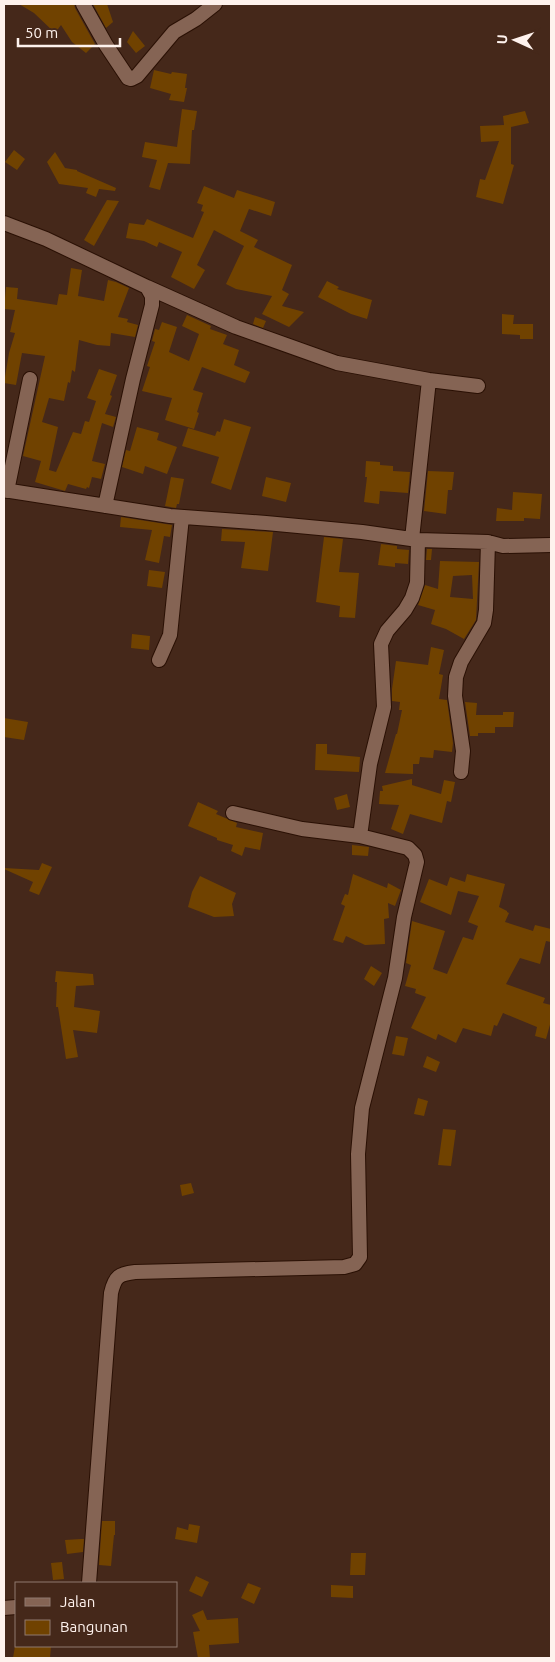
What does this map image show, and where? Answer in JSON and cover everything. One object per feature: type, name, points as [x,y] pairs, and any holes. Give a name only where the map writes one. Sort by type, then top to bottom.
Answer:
[{"type":"street","points":[[83,4],[106,45],[128,78],[131,79],[137,76],[174,32],[196,19],[215,4]]},
{"type":"street","points":[[4,223],[46,239],[236,327],[337,363],[429,380],[478,386]]},
{"type":"street","points":[[105,506],[132,379],[152,305],[152,296],[147,287]]},
{"type":"street","points":[[30,378],[5,490],[182,517],[266,523],[415,539],[488,542],[503,546],[551,545]]},
{"type":"street","points":[[360,836],[370,764],[384,707],[381,644],[388,631],[405,610],[412,598],[417,583],[415,539],[429,380]]},
{"type":"street","points":[[159,660],[170,635],[182,517]]},
{"type":"street","points":[[461,772],[463,751],[455,696],[456,677],[484,622],[488,542]]},
{"type":"street","points":[[89,1582],[111,1293],[118,1276],[135,1272],[344,1267],[358,1261],[360,1257],[358,1154],[362,1108],[396,978],[404,917],[417,862],[415,855],[408,848],[360,836],[302,829],[233,813]]},
{"type":"building","points":[[19,4],[74,4],[95,44],[86,53],[72,42],[61,25],[55,33],[34,13]]},
{"type":"building","points":[[93,4],[107,4],[113,22],[106,28]]},
{"type":"building","points":[[133,31],[145,46],[136,53],[127,42]]},
{"type":"building","points":[[154,70],[171,74],[172,72],[187,74],[184,102],[169,100],[171,94],[150,88]]},
{"type":"building","points":[[182,109],[197,111],[194,130],[192,130],[190,164],[168,163],[160,190],[149,187],[157,160],[142,157],[145,142],[177,147]]},
{"type":"building","points":[[525,111],[529,123],[511,127],[511,164],[514,165],[503,204],[476,197],[480,179],[485,180],[499,141],[481,142],[480,126],[504,125],[503,116]]},
{"type":"building","points":[[14,150],[25,159],[17,170],[5,162]]},
{"type":"building","points":[[55,152],[65,168],[77,170],[116,188],[115,191],[99,189],[96,197],[86,193],[88,188],[59,184],[47,162]]},
{"type":"building","points":[[204,186],[234,198],[237,190],[275,202],[271,216],[249,209],[240,231],[258,240],[254,247],[292,265],[282,290],[289,294],[282,306],[304,312],[289,327],[262,314],[272,296],[236,289],[226,284],[244,246],[214,230],[197,265],[205,270],[194,289],[171,277],[182,252],[159,242],[157,247],[144,241],[126,238],[129,223],[144,225],[147,219],[193,238],[204,212],[201,211],[203,205],[197,203]]},
{"type":"building","points":[[107,200],[119,201],[94,246],[84,240]]},
{"type":"building","points":[[71,268],[82,270],[78,296],[104,301],[108,280],[129,288],[118,317],[128,319],[127,322],[138,325],[135,337],[111,333],[110,346],[79,340],[75,372],[72,370],[64,401],[49,398],[42,422],[58,427],[49,470],[56,472],[73,432],[81,434],[85,421],[89,422],[96,401],[87,398],[99,369],[117,375],[105,414],[116,417],[113,427],[102,423],[92,461],[105,464],[101,479],[92,477],[89,488],[87,487],[86,489],[68,484],[65,491],[35,482],[41,461],[23,456],[45,356],[22,353],[16,385],[4,383],[9,353],[15,333],[10,332],[15,310],[4,309],[6,287],[18,288],[17,299],[57,305],[59,294],[67,295]]},
{"type":"building","points":[[327,281],[339,287],[337,289],[372,300],[367,319],[351,314],[318,297]]},
{"type":"building","points":[[502,314],[514,315],[513,324],[533,324],[533,339],[520,339],[520,335],[502,334]]},
{"type":"building","points":[[187,315],[211,326],[210,329],[227,335],[223,344],[239,350],[234,365],[250,372],[245,383],[202,367],[193,390],[203,393],[194,429],[165,420],[172,398],[142,391],[150,367],[147,366],[155,342],[152,341],[155,329],[159,330],[162,322],[177,327],[169,352],[189,361],[199,334],[182,326]]},
{"type":"building","points":[[255,317],[266,321],[263,328],[253,324]]},
{"type":"building","points":[[224,419],[251,427],[231,490],[211,483],[219,457],[182,446],[188,428],[215,436],[217,431],[220,432]]},
{"type":"building","points":[[137,427],[159,433],[157,440],[177,447],[167,474],[145,466],[143,474],[122,467],[126,450],[130,451]]},
{"type":"building","points":[[366,461],[380,462],[380,465],[393,466],[393,471],[410,472],[408,493],[380,491],[379,504],[364,502],[367,477],[365,477]]},
{"type":"building","points":[[428,471],[454,472],[452,490],[448,490],[446,514],[424,511]]},
{"type":"building","points":[[171,477],[184,479],[179,504],[177,504],[176,508],[165,506]]},
{"type":"building","points":[[266,477],[291,483],[286,502],[262,496]]},
{"type":"building","points":[[513,492],[542,494],[540,519],[524,518],[524,521],[496,521],[497,508],[512,510]]},
{"type":"building","points":[[121,517],[172,525],[170,537],[164,536],[159,563],[145,560],[152,530],[120,527]]},
{"type":"building","points":[[222,529],[273,532],[268,571],[241,568],[245,542],[221,541]]},
{"type":"building","points":[[324,537],[343,539],[339,572],[359,573],[355,618],[339,617],[340,606],[316,602]]},
{"type":"building","points":[[381,544],[397,546],[397,549],[409,550],[408,564],[395,563],[395,567],[378,565]]},
{"type":"building","points":[[427,549],[432,549],[431,560],[426,560]]},
{"type":"building","points":[[440,561],[479,562],[476,620],[464,639],[446,629],[431,624],[435,610],[418,605],[425,585],[438,589]],"holes":[[[472,575],[473,599],[450,597],[453,576]]]},
{"type":"building","points":[[149,570],[165,572],[162,588],[147,586]]},
{"type":"building","points":[[132,634],[150,636],[149,650],[131,648]]},
{"type":"building","points":[[431,647],[444,650],[439,674],[443,675],[439,699],[447,700],[453,743],[452,752],[434,750],[433,758],[420,757],[419,764],[413,764],[413,774],[385,773],[402,710],[399,710],[400,702],[392,701],[396,661],[428,665]]},
{"type":"building","points":[[465,702],[477,703],[476,715],[503,715],[503,712],[514,712],[513,727],[495,727],[495,733],[478,733],[478,736],[470,736]]},
{"type":"building","points":[[4,718],[28,722],[24,740],[4,737]]},
{"type":"building","points":[[316,744],[327,744],[327,754],[360,757],[359,772],[315,770]]},
{"type":"building","points":[[412,779],[412,785],[441,794],[444,780],[455,782],[451,802],[447,801],[442,823],[410,814],[403,834],[391,829],[399,805],[379,804],[380,791],[383,791],[382,786]]},
{"type":"building","points":[[347,794],[350,807],[337,810],[334,798]]},
{"type":"building","points":[[198,802],[218,811],[216,814],[237,823],[236,827],[263,833],[260,850],[245,847],[242,856],[231,851],[233,845],[217,840],[217,838],[188,826]]},
{"type":"building","points":[[352,845],[369,847],[368,856],[352,855]]},
{"type":"building","points":[[42,863],[52,867],[39,895],[29,891],[33,882],[4,869],[39,870]]},
{"type":"building","points":[[353,874],[387,888],[388,883],[401,890],[395,906],[388,903],[389,918],[384,919],[385,944],[365,945],[346,936],[343,943],[333,940],[345,906],[341,904],[345,894],[348,895]]},
{"type":"building","points":[[467,874],[505,884],[499,907],[509,913],[505,922],[533,931],[535,925],[551,929],[551,942],[546,941],[540,964],[520,958],[506,984],[545,998],[543,1003],[551,1005],[551,1021],[546,1039],[535,1036],[537,1027],[503,1013],[497,1026],[494,1025],[491,1036],[463,1028],[456,1043],[438,1034],[436,1040],[411,1028],[426,997],[415,993],[416,989],[405,986],[411,965],[406,963],[412,921],[445,931],[433,969],[447,974],[463,937],[473,940],[478,926],[468,922],[479,896],[458,891],[451,915],[420,902],[429,879],[447,886],[450,877],[465,882]]},
{"type":"building","points":[[200,876],[236,893],[232,904],[234,916],[214,917],[188,907],[192,892]]},
{"type":"building","points":[[371,966],[382,973],[374,986],[364,979]]},
{"type":"building","points":[[56,971],[93,974],[94,985],[76,986],[74,1007],[100,1011],[97,1033],[73,1030],[78,1057],[66,1059],[58,1007],[56,1007]]},
{"type":"building","points":[[396,1036],[408,1038],[404,1056],[392,1054]]},
{"type":"building","points":[[427,1056],[440,1062],[436,1072],[423,1067]]},
{"type":"building","points":[[418,1098],[428,1101],[424,1116],[414,1114]]},
{"type":"building","points":[[443,1129],[456,1130],[451,1166],[438,1165]]},
{"type":"building","points":[[191,1183],[194,1193],[182,1196],[180,1185]]},
{"type":"building","points":[[102,1521],[115,1521],[111,1566],[99,1565]]},
{"type":"building","points":[[189,1524],[200,1526],[197,1543],[175,1539],[177,1527],[188,1530]]},
{"type":"building","points":[[84,1539],[83,1552],[67,1554],[65,1540]]},
{"type":"building","points":[[351,1553],[366,1553],[365,1575],[350,1575]]},
{"type":"building","points":[[62,1562],[64,1579],[53,1580],[51,1563]]},
{"type":"building","points":[[196,1576],[209,1582],[202,1597],[189,1591]]},
{"type":"building","points":[[248,1583],[261,1588],[254,1604],[241,1598]]},
{"type":"building","points":[[331,1585],[353,1586],[353,1598],[331,1597]]},
{"type":"building","points":[[203,1610],[207,1620],[238,1618],[239,1643],[209,1645],[210,1658],[198,1658],[193,1632],[200,1631],[192,1615]]},
{"type":"building","points":[[15,1646],[51,1647],[50,1658],[13,1658]]}]
